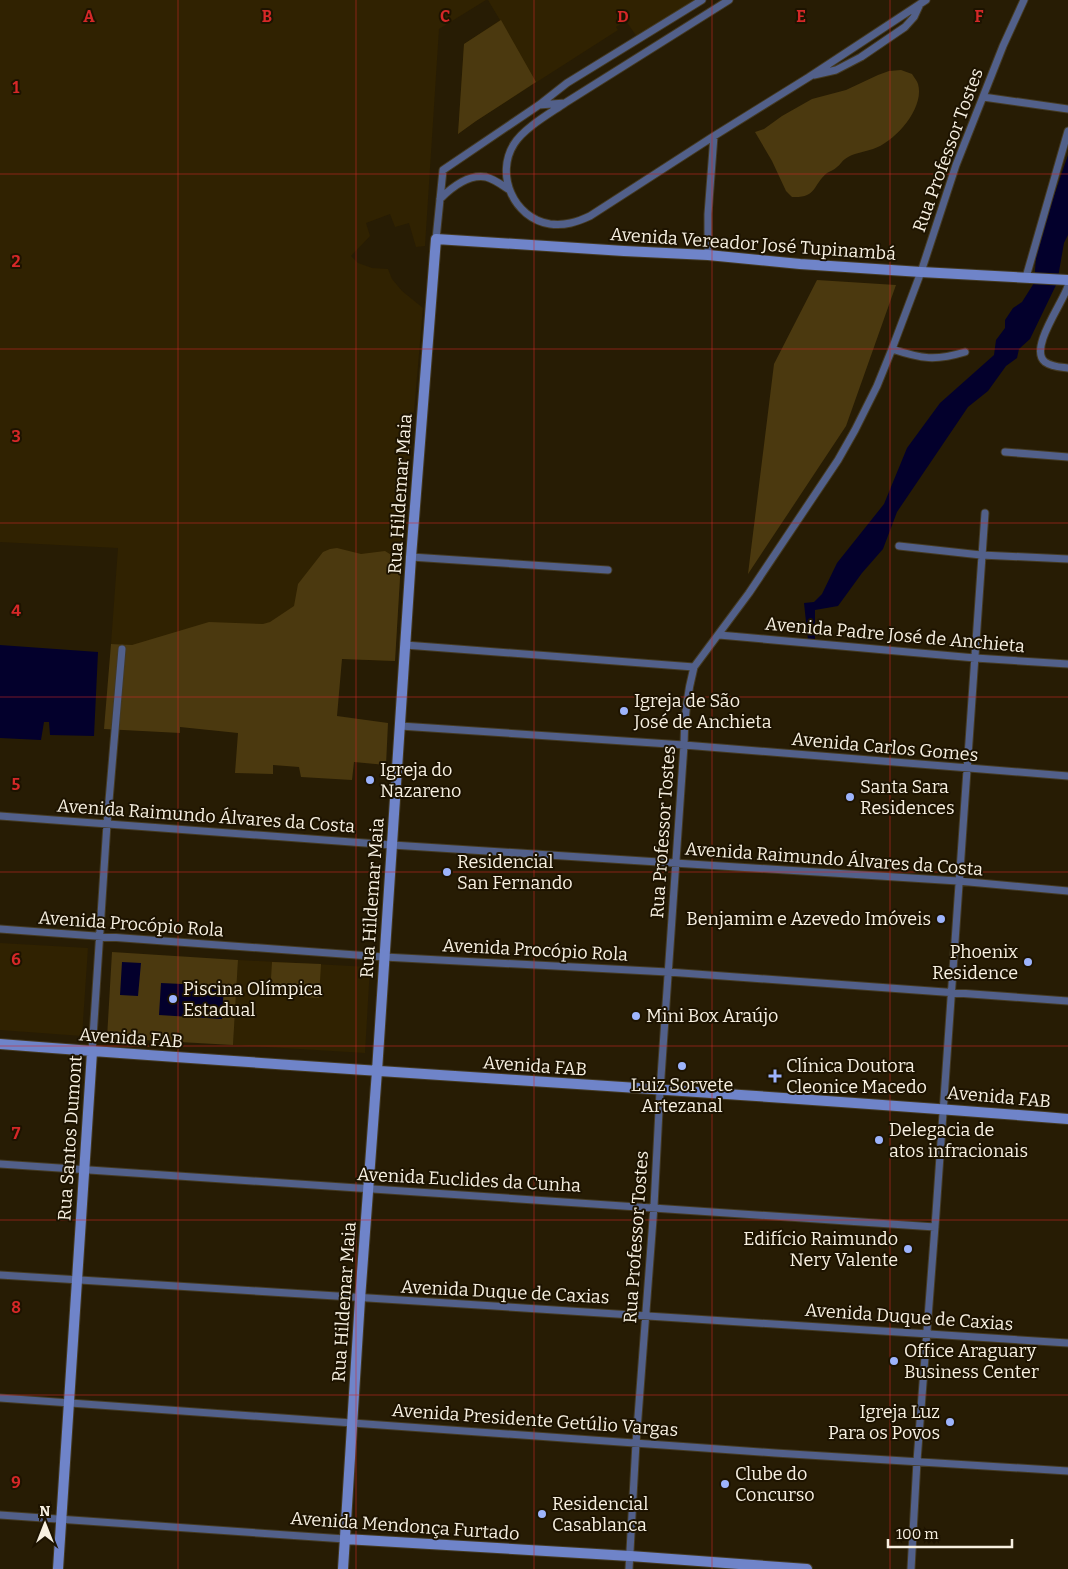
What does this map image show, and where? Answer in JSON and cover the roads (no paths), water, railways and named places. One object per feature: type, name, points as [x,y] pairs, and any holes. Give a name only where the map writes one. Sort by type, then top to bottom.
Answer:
[{"type":"main road","name":"Avenida Vereador José Tupinambá","points":[[436,239],[624,251],[708,254],[800,264],[1028,277],[1066,282]]},
{"type":"main road","name":"Rua Hildemar Maia","points":[[343,1569],[411,557],[436,239]]},
{"type":"main road","name":"Avenida FAB","points":[[0,1044],[92,1052],[816,1099],[1068,1119]]},
{"type":"main road","name":"Rua Santos Dumont","points":[[58,1569],[92,1052]]},
{"type":"main road","name":"Avenida Mendonça Furtado","points":[[345,1539],[630,1556],[807,1569]]},
{"type":"street","points":[[539,105],[567,83],[702,0]]},
{"type":"street","points":[[729,0],[565,103],[519,136],[513,145],[506,166],[508,189],[514,201],[525,213],[549,224],[563,225],[575,223],[590,216],[923,2]]},
{"type":"street","name":"Rua Professor Tostes","points":[[629,1569],[684,745],[684,717],[694,667],[749,593],[838,460],[855,430],[892,350],[921,272],[956,165],[1003,46],[1024,0]]},
{"type":"street","points":[[809,77],[836,70],[861,57],[905,27],[923,2]]},
{"type":"street","points":[[982,97],[1068,110]]},
{"type":"street","points":[[539,105],[565,103]]},
{"type":"street","name":"Rua Hildemar Maia","points":[[436,239],[443,170],[539,105]]},
{"type":"street","points":[[1028,277],[1068,131]]},
{"type":"street","points":[[708,254],[708,214],[714,136]]},
{"type":"street","points":[[440,200],[450,189],[461,182],[475,178],[486,177],[508,189]]},
{"type":"street","points":[[1066,282],[1045,331],[1041,357],[1043,361],[1051,365],[1068,368]]},
{"type":"street","points":[[892,350],[928,359],[946,358],[966,352]]},
{"type":"street","points":[[1005,452],[1068,457]]},
{"type":"street","points":[[911,1569],[917,1461],[944,1109],[958,881],[985,513]]},
{"type":"street","points":[[899,546],[981,555],[1068,559]]},
{"type":"street","points":[[411,557],[608,570]]},
{"type":"street","name":"Avenida Padre José de Anchieta","points":[[719,635],[975,658],[1068,664]]},
{"type":"street","points":[[405,645],[694,667]]},
{"type":"street","name":"Rua Santos Dumont","points":[[92,1052],[107,824],[122,649]]},
{"type":"street","name":"Avenida Carlos Gomes","points":[[400,726],[684,745],[1068,776]]},
{"type":"street","name":"Avenida Raimundo Álvares da Costa","points":[[0,816],[392,845],[958,881],[1068,891]]},
{"type":"street","name":"Avenida Procópio Rola","points":[[0,929],[384,957],[668,972],[1068,1001]]},
{"type":"street","name":"Avenida Euclides da Cunha","points":[[0,1164],[654,1206],[935,1227]]},
{"type":"street","name":"Avenida Duque de Caxias","points":[[0,1275],[360,1299],[781,1323],[1068,1343]]},
{"type":"street","name":"Avenida Presidente Getúlio Vargas","points":[[0,1398],[636,1443],[1068,1471]]},
{"type":"street","name":"Avenida Mendonça Furtado","points":[[0,1515],[345,1539]]},
{"type":"place","name":"Igreja de São José de Anchieta","points":[[624,711]]},
{"type":"place","name":"Igreja do Nazareno","points":[[370,780]]},
{"type":"place","name":"Santa Sara Residences","points":[[850,797]]},
{"type":"place","name":"Residencial San Fernando","points":[[447,872]]},
{"type":"place","name":"Benjamim e Azevedo Imóveis","points":[[941,919]]},
{"type":"place","name":"Phoenix Residence","points":[[1028,962]]},
{"type":"place","name":"Piscina Olímpica Estadual","points":[[173,999]]},
{"type":"place","name":"Mini Box Araújo","points":[[636,1016]]},
{"type":"place","name":"Luiz Sorvete Artezanal","points":[[682,1066]]},
{"type":"place","name":"Clínica Doutora Cleonice Macedo","points":[[775,1076]]},
{"type":"place","name":"Delegacia de atos infracionais","points":[[879,1140]]},
{"type":"place","name":"Edifício Raimundo Nery Valente","points":[[908,1249]]},
{"type":"place","name":"Office Araguary Business Center","points":[[894,1361]]},
{"type":"place","name":"Igreja Luz Para os Povos","points":[[950,1422]]},
{"type":"place","name":"Clube do Concurso","points":[[725,1484]]},
{"type":"place","name":"Residencial Casablanca","points":[[542,1514]]}]
